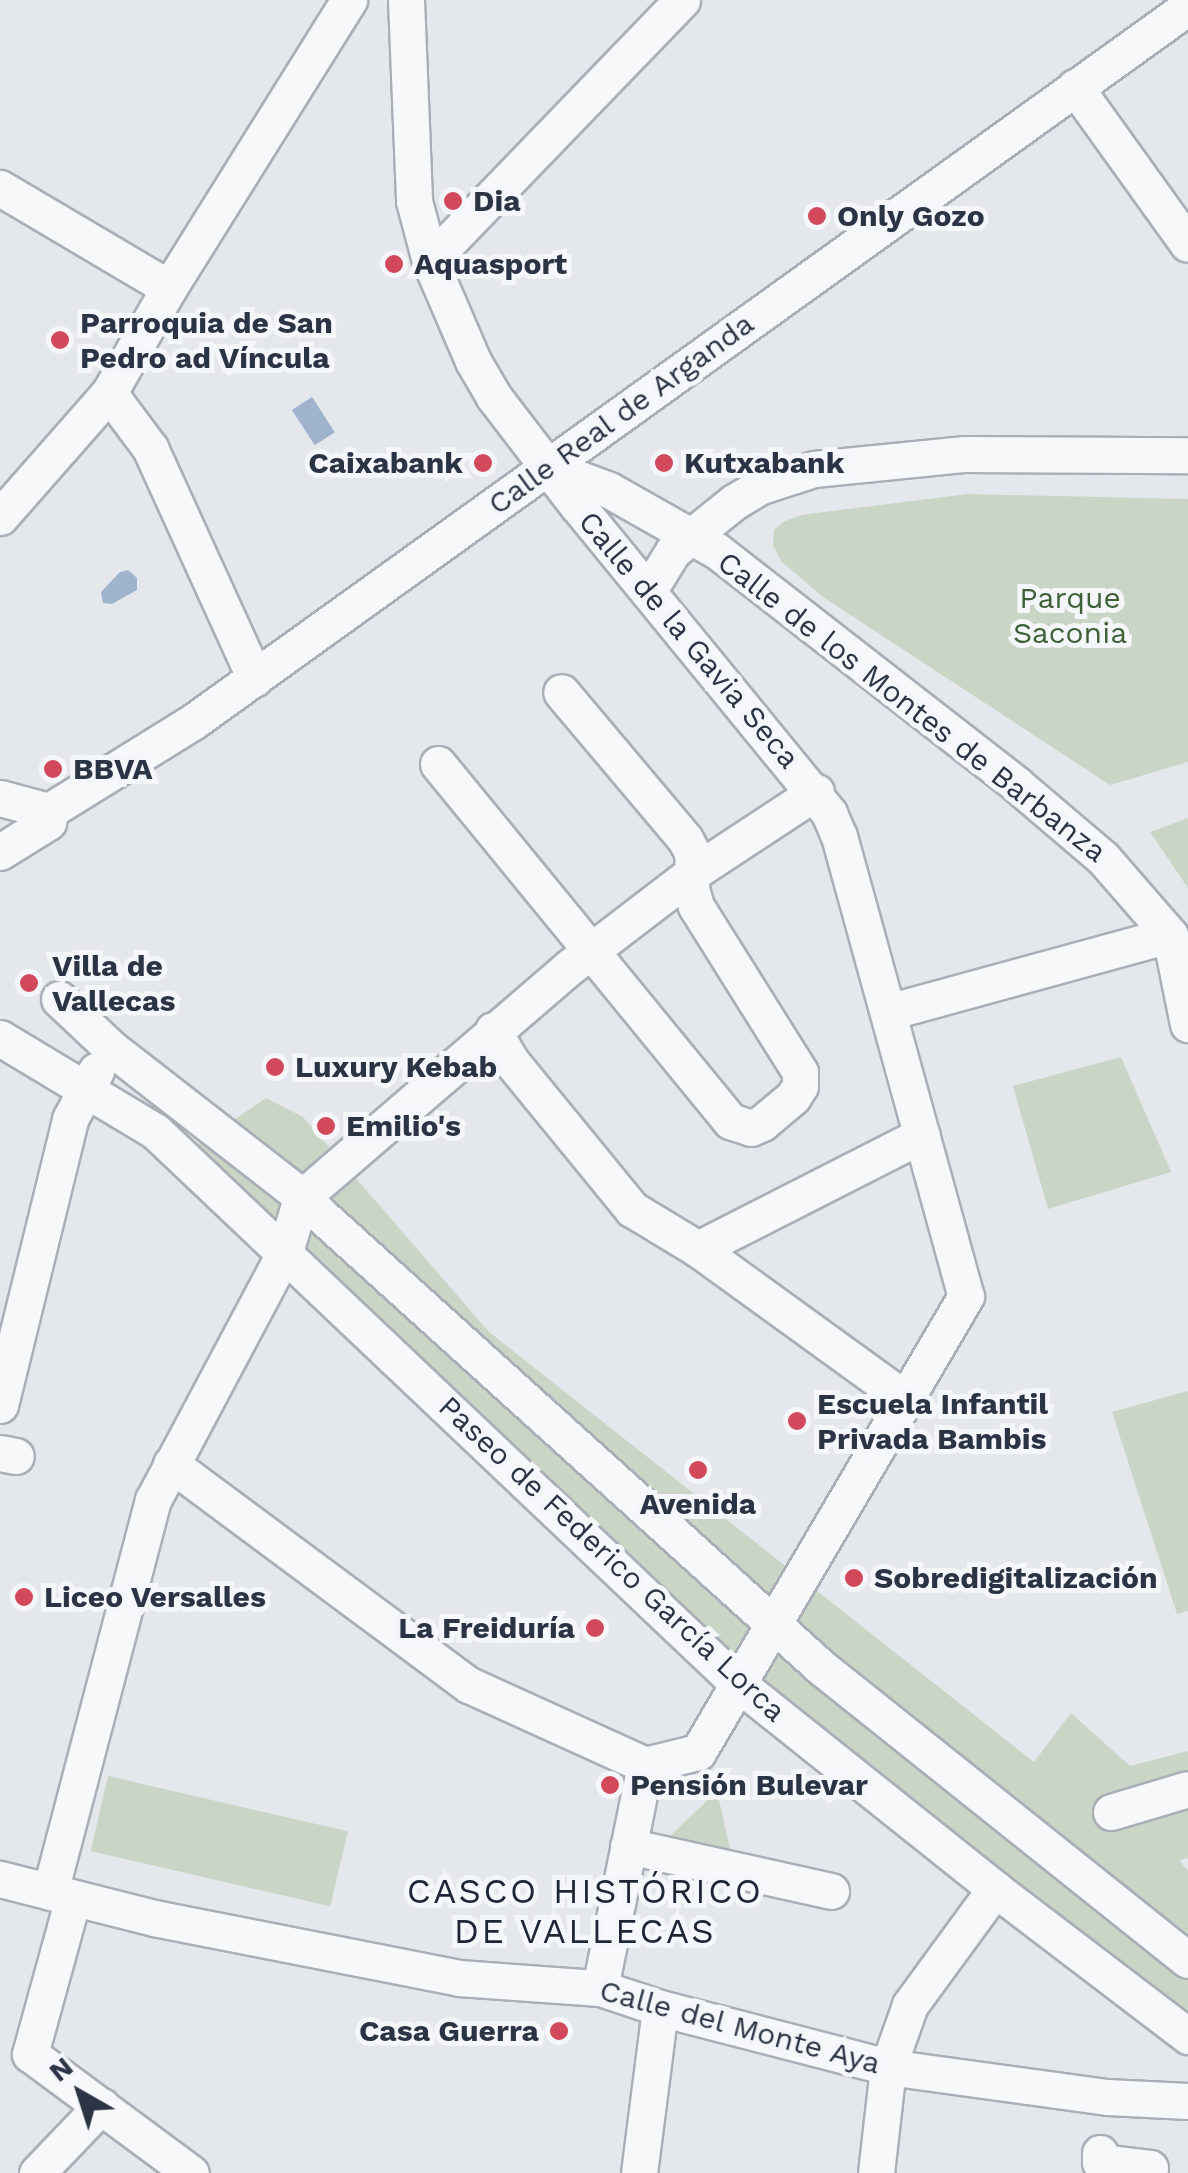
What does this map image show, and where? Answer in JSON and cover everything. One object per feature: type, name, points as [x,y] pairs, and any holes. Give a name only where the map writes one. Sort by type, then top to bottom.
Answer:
[{"type":"street","points":[[0,516],[109,394],[169,288],[349,0]]},
{"type":"street","name":"Calle de la Gavia Seca","points":[[406,0],[414,201],[430,260],[480,373],[550,468],[816,792],[839,836],[966,1296],[904,1398]]},
{"type":"street","points":[[430,260],[682,0]]},
{"type":"street","name":"Calle Real de Arganda","points":[[0,852],[48,822],[48,811],[127,765],[256,678],[550,468],[625,408],[1188,7]]},
{"type":"street","points":[[1074,86],[1188,244]]},
{"type":"street","points":[[0,188],[169,288]]},
{"type":"street","points":[[109,394],[150,448],[256,678]]},
{"type":"street","points":[[650,590],[656,572],[691,535],[762,486],[814,469],[964,454],[1188,455]]},
{"type":"street","name":"Calle de los Montes de Barbanza","points":[[550,468],[597,484],[691,535],[1016,784],[1125,877],[1170,934],[1188,1024]]},
{"type":"street","points":[[438,764],[730,1121],[751,1128],[762,1123],[793,1097],[800,1072],[696,906],[691,889],[694,872],[685,839],[561,692]]},
{"type":"street","points":[[191,2173],[30,2054],[61,1895],[153,1500],[284,1252],[300,1198],[590,952],[694,872],[816,792]]},
{"type":"street","points":[[0,798],[48,811]]},
{"type":"street","points":[[888,1012],[1170,934]]},
{"type":"street","name":"Paseo de Federico García Lorca","points":[[59,999],[111,1048],[300,1198],[772,1626],[1188,1960]]},
{"type":"street","points":[[171,1464],[469,1685],[644,1765],[698,1752],[736,1682],[818,1552],[904,1398],[698,1249],[632,1209],[510,1060],[494,1030]]},
{"type":"street","name":"Paseo de Federico García Lorca","points":[[0,1038],[156,1131],[736,1682],[995,1890],[1188,2036]]},
{"type":"street","points":[[0,1405],[70,1119],[111,1048]]},
{"type":"street","points":[[698,1249],[922,1135]]},
{"type":"street","points":[[600,1988],[644,1765]]},
{"type":"street","points":[[1111,1812],[1188,1789]]},
{"type":"street","points":[[628,1846],[831,1890]]},
{"type":"street","name":"Calle del Monte Aya","points":[[0,1879],[459,1978],[600,1988],[660,2008],[888,2066],[1107,2097],[1188,2101]]},
{"type":"street","points":[[876,2173],[888,2066],[910,2005],[995,1890]]},
{"type":"street","points":[[639,2173],[660,2008]]},
{"type":"street","points":[[37,2173],[102,2106]]},
{"type":"street","points":[[1100,2153],[1100,2162],[1150,2168],[1149,2173]]},
{"type":"green space","name":"Parque Saconia","points":[[967,494],[1188,499],[1188,762],[1110,785],[823,597],[782,562],[773,546],[774,530],[801,515]]},
{"type":"green space","points":[[1188,818],[1188,888],[1150,832]]},
{"type":"green space","points":[[1121,1057],[1171,1172],[1048,1209],[1013,1086]]},
{"type":"green space","points":[[266,1098],[303,1117],[489,1332],[1034,1762],[1071,1713],[1130,1766],[1188,1751],[1188,1858],[1179,1860],[1188,1871],[1188,2024],[736,1682],[196,1146]]},
{"type":"green space","points":[[1188,1391],[1188,1611],[1177,1614],[1112,1412]]},
{"type":"green space","points":[[108,1776],[348,1831],[330,1906],[91,1851]]},
{"type":"green space","points":[[717,1791],[732,1858],[664,1842]]},
{"type":"water","points":[[312,397],[335,432],[315,445],[292,410]]},
{"type":"water","points":[[128,570],[137,578],[137,590],[112,604],[103,603],[101,592],[120,572]]},
{"type":"place","name":"Dia","points":[[453,201]]},
{"type":"place","name":"Only Gozo","points":[[817,216]]},
{"type":"place","name":"Aquasport","points":[[394,264]]},
{"type":"place","name":"Parroquia de San Pedro ad Víncula","points":[[60,340]]},
{"type":"place","name":"Caixabank","points":[[483,463]]},
{"type":"place","name":"Kutxabank","points":[[664,463]]},
{"type":"place","name":"BBVA","points":[[53,769]]},
{"type":"place","name":"Villa de Vallecas","points":[[29,983]]},
{"type":"place","name":"Luxury Kebab","points":[[275,1067]]},
{"type":"place","name":"Emilio's","points":[[326,1126]]},
{"type":"place","name":"Escuela Infantil Privada Bambis","points":[[797,1421]]},
{"type":"place","name":"Avenida","points":[[698,1470]]},
{"type":"place","name":"Sobredigitalización","points":[[854,1578]]},
{"type":"place","name":"Liceo Versalles","points":[[24,1597]]},
{"type":"place","name":"La Freiduría","points":[[595,1628]]},
{"type":"place","name":"Pensión Bulevar","points":[[610,1785]]},
{"type":"place","name":"Casa Guerra","points":[[559,2031]]},
{"type":"district","name":"CASCO HISTÓRICO DE VALLECAS","points":[[585,1911]]}]
